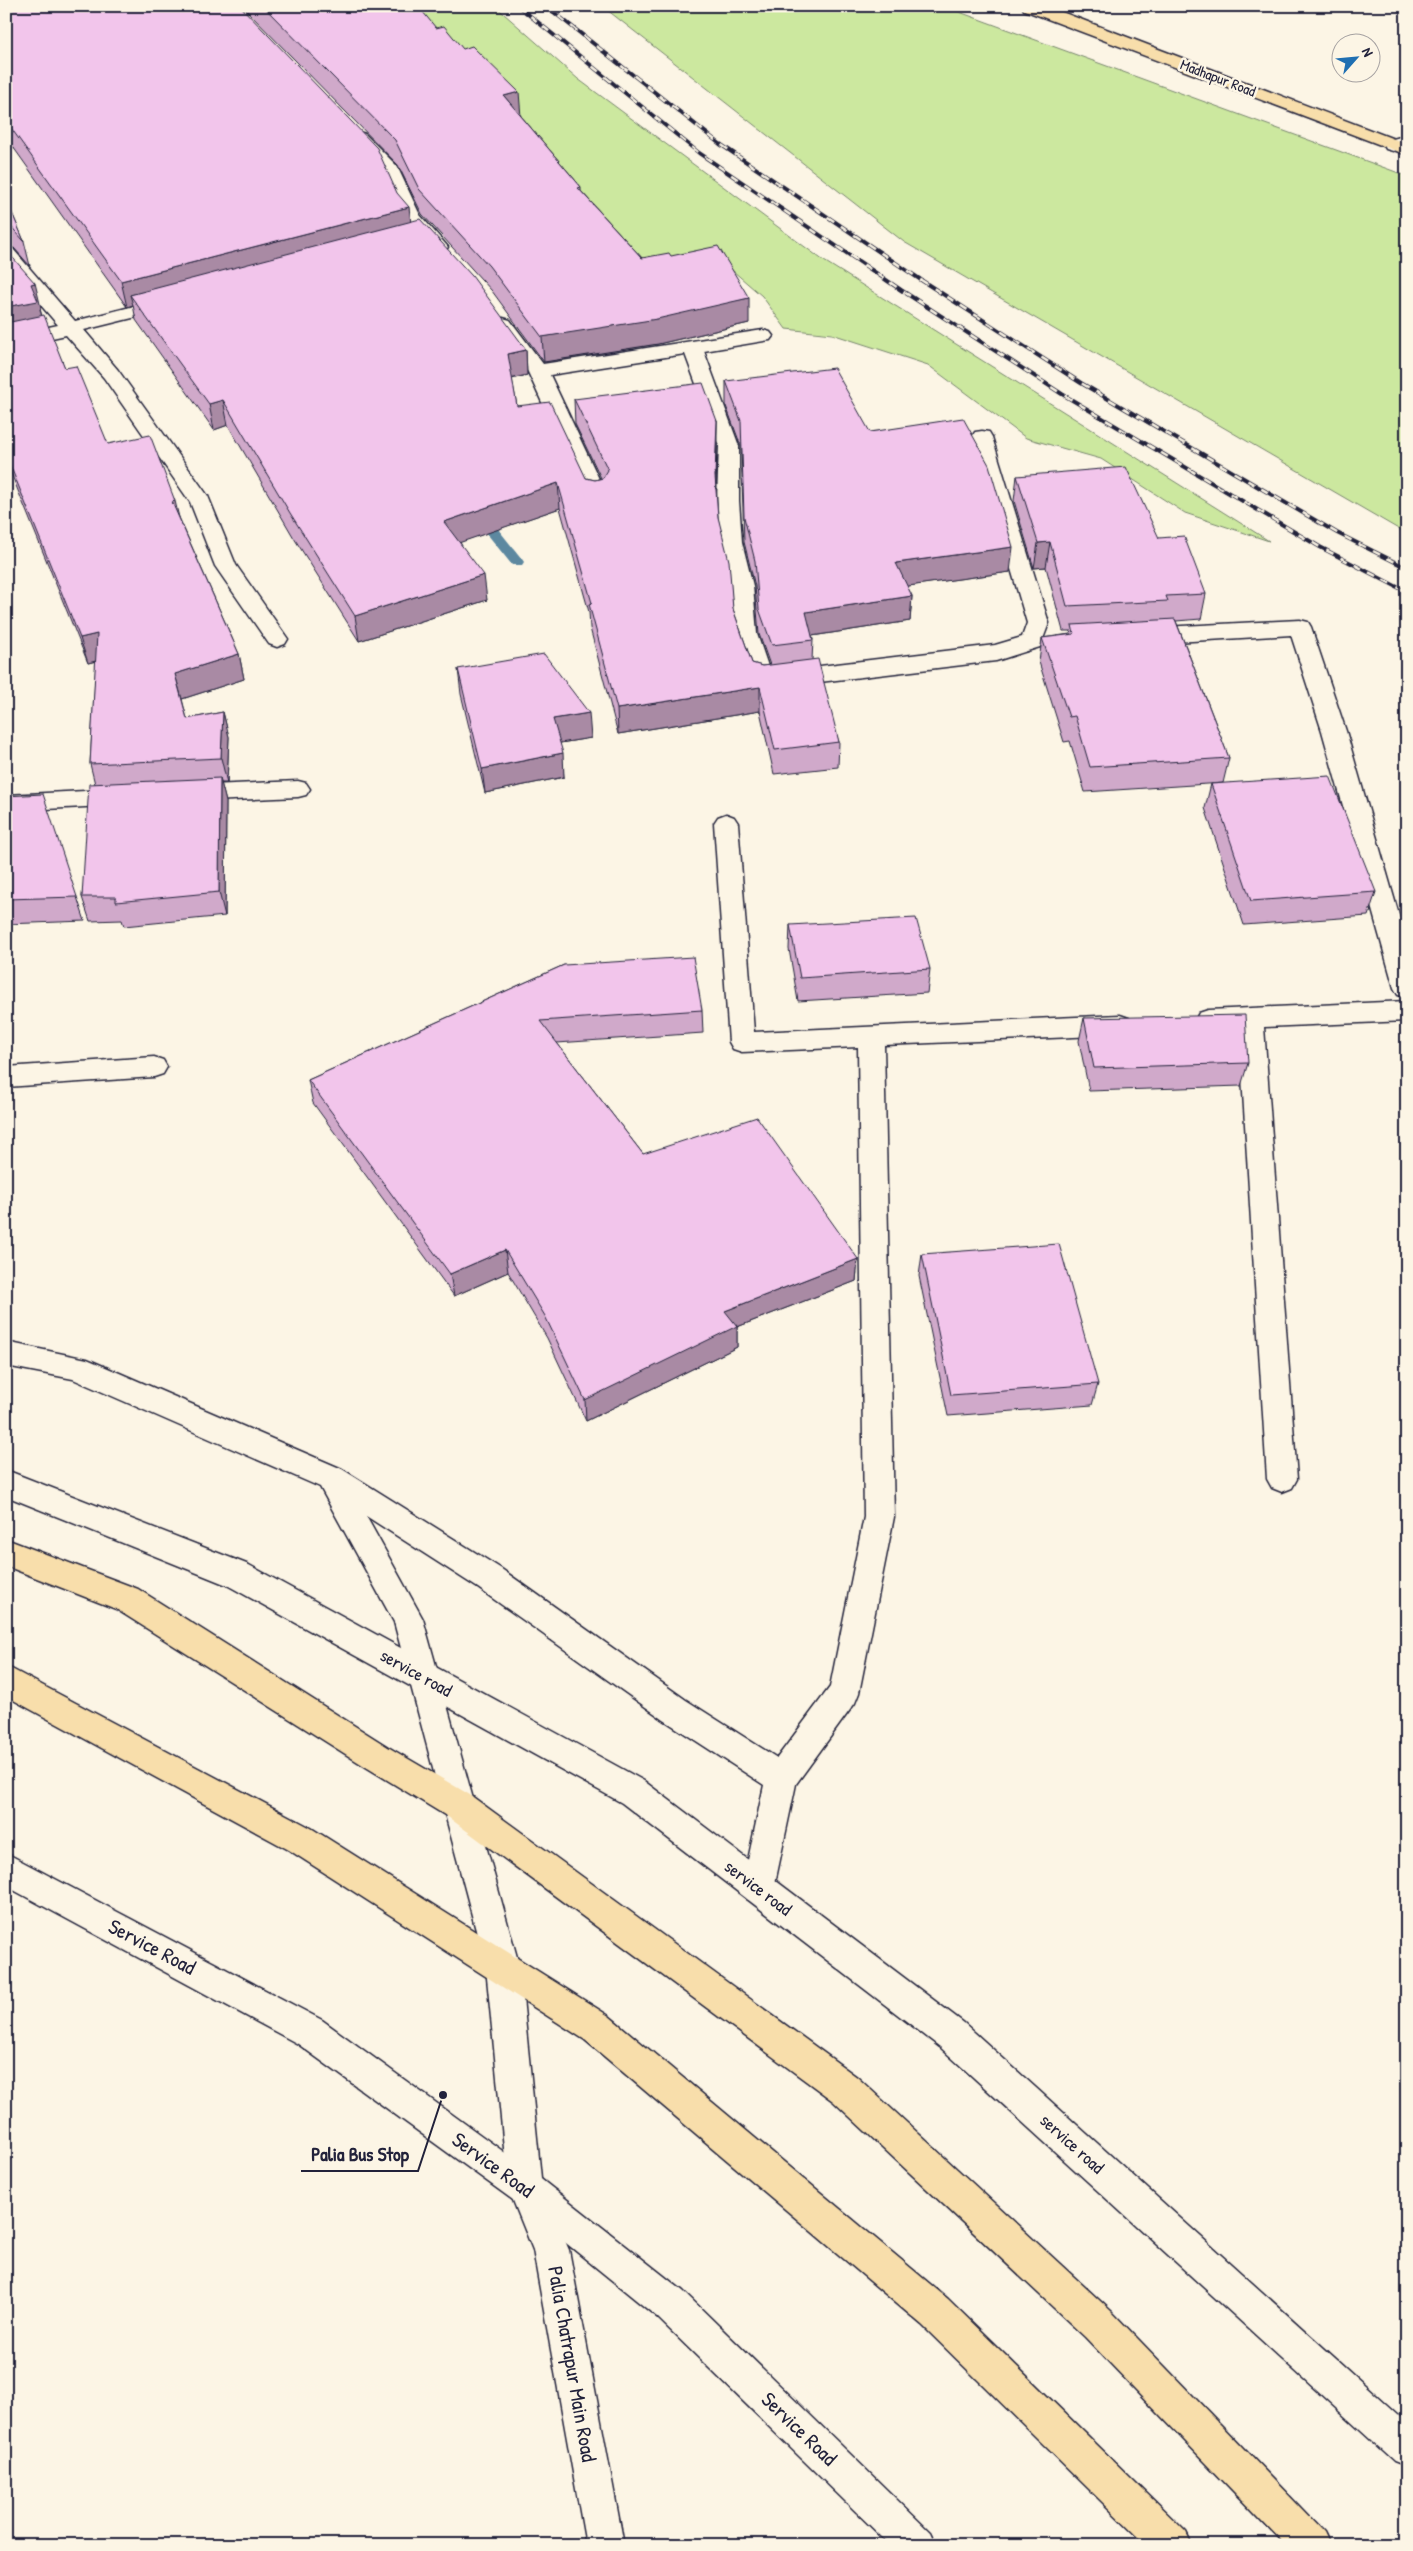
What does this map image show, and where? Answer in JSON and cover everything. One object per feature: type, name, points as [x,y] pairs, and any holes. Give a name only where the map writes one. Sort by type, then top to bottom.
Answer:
[{"type":"main road","name":"Madhapur Road","points":[[1030,6],[1402,145]]},
{"type":"main road","points":[[6,1552],[127,1599],[377,1757],[459,1806],[845,2089],[1098,2324],[1311,2545]]},
{"type":"main road","points":[[6,1680],[300,1839],[596,2028],[935,2312],[1173,2545]]},
{"type":"street","points":[[348,126],[390,170],[411,217],[452,262]]},
{"type":"street","points":[[408,240],[427,235]]},
{"type":"street","points":[[6,253],[112,374],[200,501],[226,566],[277,639]]},
{"type":"street","points":[[6,342],[192,298]]},
{"type":"street","points":[[494,311],[538,371],[596,496]]},
{"type":"street","points":[[538,371],[763,336]]},
{"type":"street","points":[[692,346],[712,395],[729,446],[730,542],[742,586],[746,634],[761,681],[996,653],[1042,641],[982,437]]},
{"type":"street","points":[[1121,637],[1300,627],[1334,732],[1407,988]]},
{"type":"street","points":[[6,803],[298,789]]},
{"type":"street","points":[[726,823],[742,1042],[1144,1023]]},
{"type":"street","points":[[1183,1022],[1407,1011]]},
{"type":"street","points":[[1251,1018],[1282,1479]]},
{"type":"street","points":[[758,1888],[781,1778],[844,1693],[879,1517],[871,1036]]},
{"type":"street","points":[[6,1077],[154,1067]]},
{"type":"street","points":[[6,1354],[77,1368],[330,1478],[489,1578],[675,1710],[781,1778]]},
{"type":"street","points":[[330,1478],[408,1619],[424,1677],[503,1968],[525,2188]]},
{"type":"street","name":"service road","points":[[6,1482],[238,1575],[633,1792],[952,2035],[1407,2448]]},
{"type":"street","name":"Service Road","points":[[6,1869],[310,2032],[525,2188],[670,2304],[917,2545]]},
{"type":"street","name":"Palia Chatrapur Main Road","points":[[525,2188],[551,2250],[605,2545]]},
{"type":"green space","points":[[391,6],[495,6],[578,79],[824,261],[1269,541],[1185,513],[1101,459],[1026,438],[928,365],[832,334],[786,329],[762,296],[718,258],[647,268]]},
{"type":"green space","points":[[602,6],[943,6],[1407,176],[1407,534],[904,242]]},
{"type":"building","points":[[6,6],[240,6],[377,148],[397,193],[409,207],[121,281],[6,121]]},
{"type":"building","points":[[263,6],[418,6],[436,28],[444,26],[463,49],[472,46],[519,92],[504,96],[581,187],[578,188],[642,258],[669,253],[671,256],[718,246],[749,298],[657,319],[542,337],[489,266],[419,189],[395,140]]},
{"type":"building","points":[[6,199],[24,241],[6,222]]},
{"type":"building","points":[[420,219],[472,276],[525,348],[526,350],[508,354],[517,406],[550,402],[586,478],[595,480],[603,478],[608,470],[574,399],[703,383],[717,421],[715,476],[718,517],[729,561],[733,609],[752,663],[762,666],[818,659],[839,742],[775,750],[760,687],[617,709],[589,604],[592,603],[558,483],[444,522],[484,575],[355,616],[290,513],[223,400],[209,404],[130,295]]},
{"type":"building","points":[[6,250],[35,283],[31,284],[38,301],[6,307]]},
{"type":"building","points":[[44,315],[65,368],[76,366],[108,444],[150,435],[175,501],[172,502],[239,654],[175,674],[187,719],[223,712],[221,758],[90,764],[97,634],[80,638],[6,455],[6,323]]},
{"type":"building","points":[[834,368],[870,432],[963,418],[989,465],[1013,547],[896,563],[912,596],[806,612],[813,640],[772,645],[759,609],[755,561],[744,517],[741,421],[726,381]]},
{"type":"building","points":[[1126,467],[1159,538],[1184,536],[1206,594],[1166,596],[1168,601],[1067,606],[1050,542],[1038,543],[1017,476]]},
{"type":"building","points":[[1175,619],[1229,758],[1090,767],[1075,716],[1069,717],[1042,638],[1074,634],[1072,625]]},
{"type":"building","points":[[544,654],[589,713],[553,719],[563,753],[482,769],[458,669]]},
{"type":"building","points":[[1330,776],[1376,892],[1251,901],[1211,784]]},
{"type":"building","points":[[220,778],[219,892],[116,902],[116,897],[82,897],[89,784]]},
{"type":"building","points":[[43,794],[77,897],[6,899],[6,796]]},
{"type":"building","points":[[916,918],[930,969],[800,978],[790,925]]},
{"type":"building","points":[[693,957],[702,1010],[540,1021],[643,1154],[757,1117],[858,1259],[725,1311],[737,1326],[585,1400],[545,1316],[505,1250],[450,1274],[308,1080],[564,965]]},
{"type":"building","points":[[1245,1015],[1248,1063],[1094,1068],[1084,1018]]},
{"type":"building","points":[[1059,1244],[1098,1384],[951,1395],[922,1254]]},
{"type":"waterway","points":[[476,516],[489,527],[517,562]]},
{"type":"railway","points":[[518,6],[699,153],[901,290],[1062,394],[1320,547],[1407,592]]},
{"type":"railway","points":[[546,6],[720,144],[921,280],[1081,383],[1337,533],[1407,568]]},
{"type":"place","name":"Palia Bus Stop","points":[[443,2095]]}]
